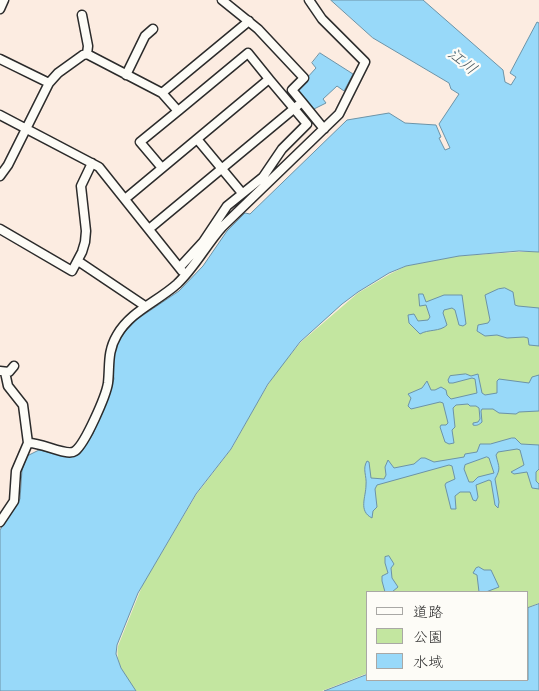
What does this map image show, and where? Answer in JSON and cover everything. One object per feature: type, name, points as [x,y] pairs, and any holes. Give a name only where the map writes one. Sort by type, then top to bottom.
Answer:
[{"type":"street","points":[[0,9],[4,0]]},
{"type":"street","points":[[222,0],[258,29],[304,78],[292,90],[324,128]]},
{"type":"street","points":[[28,443],[35,442],[68,454],[75,452],[92,426],[108,385],[108,359],[117,334],[145,306],[177,283],[222,227],[339,114],[366,62],[322,19],[309,0]]},
{"type":"street","points":[[0,176],[27,129],[49,83],[58,73],[86,54],[88,46],[82,15]]},
{"type":"street","points":[[162,93],[249,21]]},
{"type":"street","points":[[126,74],[145,36],[153,29]]},
{"type":"street","points":[[162,168],[140,142],[248,53],[307,124],[286,144],[263,178],[227,206],[203,242],[180,267]]},
{"type":"street","points":[[86,54],[162,93],[178,111]]},
{"type":"street","points":[[0,59],[49,83]]},
{"type":"street","points":[[125,199],[269,79]]},
{"type":"street","points":[[149,228],[302,102]]},
{"type":"street","points":[[0,115],[99,167],[185,275]]},
{"type":"street","points":[[197,139],[242,193]]},
{"type":"street","points":[[0,229],[72,271],[82,252],[86,231],[81,186],[92,163]]},
{"type":"street","points":[[78,260],[145,306]]},
{"type":"street","points":[[0,522],[14,500],[16,471],[28,443],[23,406],[8,386],[3,372],[9,372],[14,366]]},
{"type":"green space","points":[[539,252],[539,603],[529,608],[529,591],[366,591],[366,674],[322,691],[136,691],[122,670],[118,659],[118,646],[143,584],[196,495],[232,448],[276,372],[301,342],[358,293],[406,266],[458,256]]},
{"type":"water","name":"江川","points":[[331,0],[423,0],[503,70],[505,82],[511,85],[516,77],[510,73],[537,22],[539,23],[539,252],[519,251],[459,256],[406,266],[389,273],[358,292],[300,342],[268,384],[231,449],[196,494],[138,593],[117,645],[116,654],[121,668],[136,691],[0,691],[0,530],[20,499],[22,470],[27,456],[39,450],[70,457],[80,454],[93,434],[114,379],[112,360],[117,344],[125,332],[136,320],[179,291],[203,266],[227,231],[245,213],[250,214],[347,120],[389,113],[405,123],[436,125],[441,137],[439,138],[445,150],[450,148],[439,124],[459,94],[451,89],[449,83],[373,38]]},
{"type":"water","points":[[320,53],[353,74],[344,91],[337,86],[323,99],[326,103],[312,110],[296,90],[316,68],[312,63]]},
{"type":"water","points":[[505,288],[513,292],[515,305],[539,308],[539,346],[529,345],[528,338],[524,337],[485,336],[477,331],[478,325],[488,323],[490,320],[485,295]]},
{"type":"water","points":[[419,294],[423,294],[426,302],[444,295],[462,295],[466,324],[463,326],[459,325],[455,310],[452,308],[444,310],[443,313],[447,325],[441,329],[420,334],[409,323],[408,315],[414,314],[418,321],[428,320],[430,317],[426,305],[420,306]]},
{"type":"water","points":[[466,374],[471,376],[478,374],[482,393],[485,395],[497,393],[497,381],[499,379],[529,383],[532,377],[539,375],[539,411],[519,412],[516,414],[499,413],[493,409],[482,409],[482,422],[479,425],[473,425],[473,423],[478,422],[480,419],[479,408],[468,404],[456,405],[453,408],[455,427],[452,430],[454,443],[449,444],[445,442],[440,427],[448,423],[443,403],[440,402],[411,409],[408,406],[411,398],[408,394],[422,388],[427,381],[431,390],[441,387],[446,390],[447,395],[451,399],[477,393],[475,379],[449,383],[450,376]]},
{"type":"water","points":[[515,438],[521,444],[539,445],[539,469],[536,472],[536,481],[539,484],[539,489],[532,488],[527,472],[514,474],[511,472],[524,465],[520,450],[517,449],[498,452],[496,455],[499,468],[495,479],[499,502],[498,508],[495,505],[491,481],[489,480],[476,485],[478,497],[476,501],[473,500],[470,492],[460,492],[455,496],[456,509],[451,509],[445,485],[455,479],[452,466],[449,465],[377,485],[375,489],[377,507],[373,511],[372,518],[365,512],[365,470],[367,461],[369,462],[371,478],[384,479],[388,460],[394,468],[414,464],[421,458],[434,462],[464,457],[465,454],[477,452],[480,444],[490,444]],"holes":[[[487,457],[494,473],[478,477],[473,482],[469,482],[464,469],[465,465]]]},
{"type":"water","points":[[389,556],[394,564],[391,568],[392,578],[398,587],[393,591],[385,591],[382,581],[382,576],[388,573],[385,557]]},
{"type":"water","points":[[476,568],[491,570],[499,587],[489,591],[479,591],[477,575],[473,573]]},
{"type":"water","points":[[539,604],[539,691],[324,691],[366,675],[366,681],[529,681],[529,608]]}]
